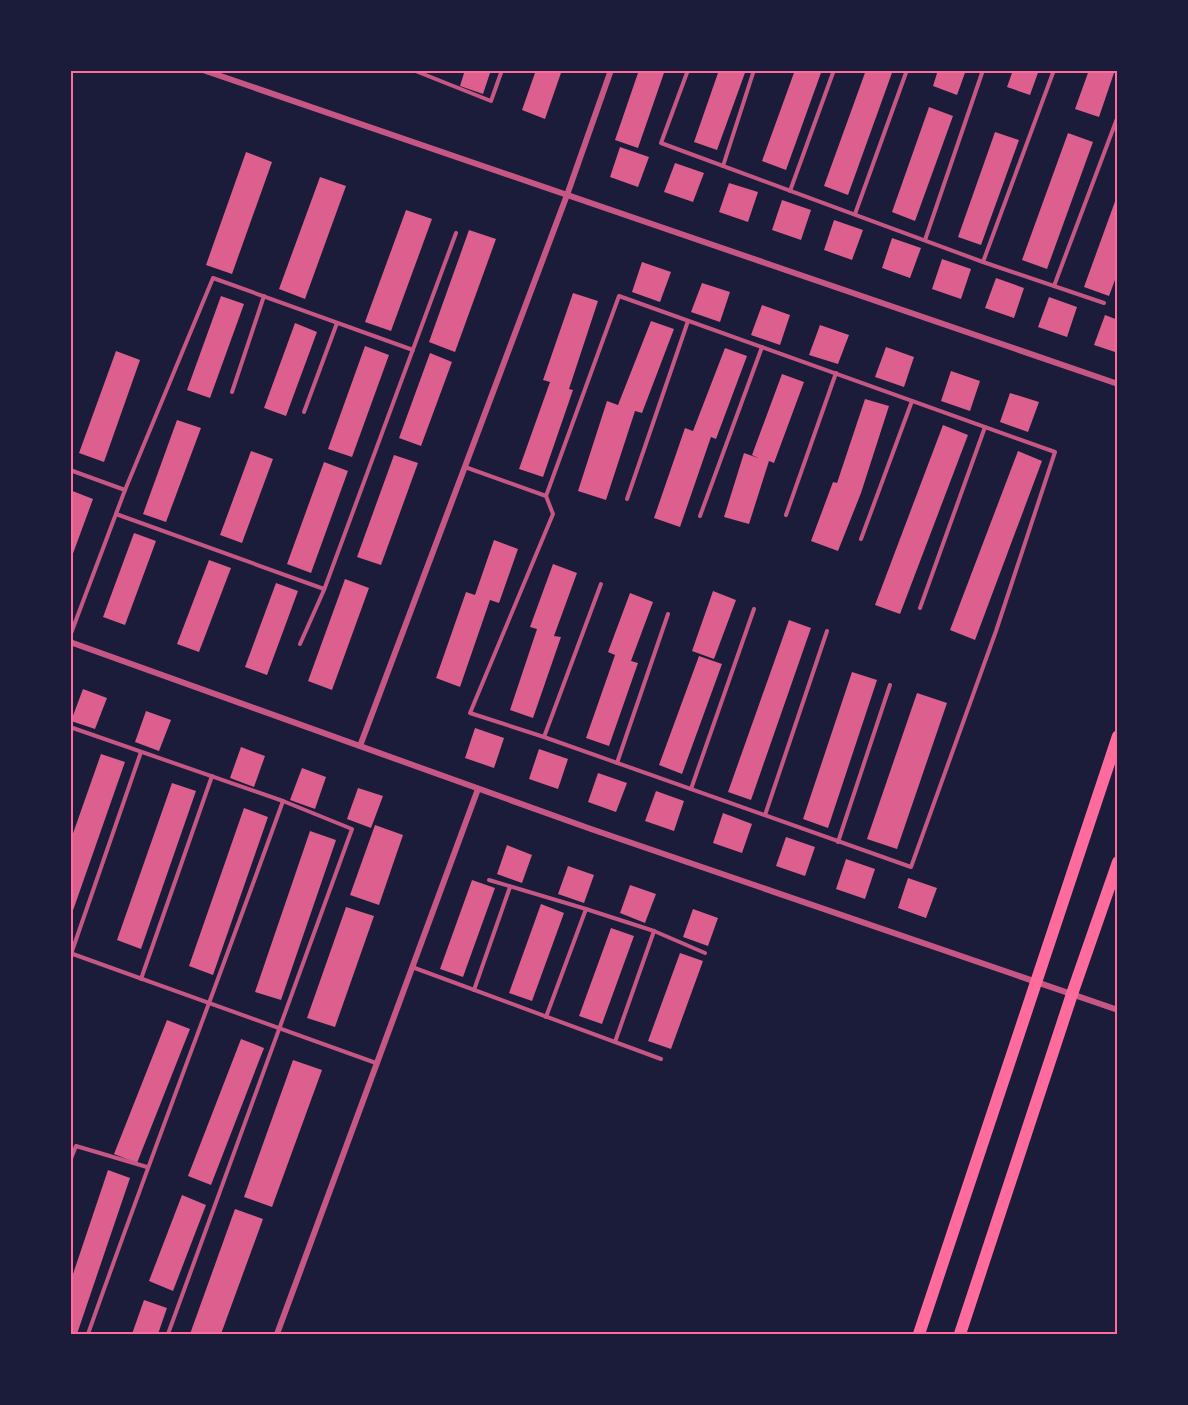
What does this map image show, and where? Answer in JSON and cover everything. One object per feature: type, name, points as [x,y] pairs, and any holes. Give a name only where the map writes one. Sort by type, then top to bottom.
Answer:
[{"type":"main road","points":[[919,1335],[1118,736]]},
{"type":"main road","points":[[960,1335],[1071,994],[1118,862]]},
{"type":"street","points":[[203,70],[1118,384]]},
{"type":"street","points":[[360,746],[567,195],[611,70]]},
{"type":"street","points":[[70,642],[602,833],[1118,1010]]},
{"type":"street","points":[[277,1335],[478,789]]},
{"type":"lane","points":[[413,70],[427,73],[491,101],[502,70]]},
{"type":"lane","points":[[688,70],[660,143],[983,262],[1104,303]]},
{"type":"lane","points":[[723,166],[754,70]]},
{"type":"lane","points":[[790,191],[834,70]]},
{"type":"lane","points":[[855,214],[907,70]]},
{"type":"lane","points":[[925,240],[984,70]]},
{"type":"lane","points":[[983,262],[1054,70]]},
{"type":"lane","points":[[1054,286],[1118,116]]},
{"type":"lane","points":[[300,644],[324,590],[456,233]]},
{"type":"lane","points":[[70,636],[125,490],[213,278],[413,350]]},
{"type":"lane","points":[[232,392],[264,296]]},
{"type":"lane","points":[[619,296],[688,321],[1055,452],[996,632],[911,867],[470,713],[553,514],[546,496],[619,296]]},
{"type":"lane","points":[[627,499],[688,321]]},
{"type":"lane","points":[[304,412],[337,323]]},
{"type":"lane","points":[[700,516],[762,347]]},
{"type":"lane","points":[[786,515],[836,373]]},
{"type":"lane","points":[[861,538],[912,401]]},
{"type":"lane","points":[[920,608],[985,427]]},
{"type":"lane","points":[[465,467],[546,496]]},
{"type":"lane","points":[[70,470],[125,490]]},
{"type":"lane","points":[[116,514],[324,590]]},
{"type":"lane","points":[[544,737],[601,584]]},
{"type":"lane","points":[[691,789],[754,609]]},
{"type":"lane","points":[[617,763],[668,614]]},
{"type":"lane","points":[[765,816],[827,631]]},
{"type":"lane","points":[[838,842],[890,685]]},
{"type":"lane","points":[[70,727],[283,801],[352,829],[168,1335]]},
{"type":"lane","points":[[141,752],[71,954],[377,1063]]},
{"type":"lane","points":[[141,979],[212,777]]},
{"type":"lane","points":[[88,1335],[147,1167],[210,1004],[283,801]]},
{"type":"lane","points":[[489,880],[654,931],[705,953]]},
{"type":"lane","points":[[474,990],[510,887]]},
{"type":"lane","points":[[546,1017],[586,909]]},
{"type":"lane","points":[[615,1042],[654,931]]},
{"type":"lane","points":[[412,967],[661,1059]]},
{"type":"lane","points":[[70,1161],[76,1146],[147,1167]]},
{"type":"building","points":[[465,70],[491,70],[483,94],[460,86]]},
{"type":"building","points":[[536,70],[562,70],[545,119],[522,110]]},
{"type":"building","points":[[639,70],[665,70],[638,148],[615,140]]},
{"type":"building","points":[[719,70],[746,70],[717,150],[694,142]]},
{"type":"building","points":[[795,70],[822,70],[786,170],[762,161]]},
{"type":"building","points":[[866,70],[893,70],[848,195],[824,186]]},
{"type":"building","points":[[938,70],[966,70],[957,95],[933,86]]},
{"type":"building","points":[[1013,70],[1039,70],[1030,95],[1007,87]]},
{"type":"building","points":[[1089,70],[1115,70],[1099,117],[1075,109]]},
{"type":"building","points":[[929,107],[953,116],[915,221],[892,212]]},
{"type":"building","points":[[995,132],[1019,140],[981,245],[958,237]]},
{"type":"building","points":[[1068,133],[1093,142],[1047,269],[1022,260]]},
{"type":"building","points":[[620,147],[649,157],[638,187],[610,177]]},
{"type":"building","points":[[246,152],[272,162],[232,274],[206,265]]},
{"type":"building","points":[[675,163],[704,173],[693,202],[664,192]]},
{"type":"building","points":[[320,177],[346,186],[305,299],[279,289]]},
{"type":"building","points":[[729,183],[758,192],[748,222],[719,212]]},
{"type":"building","points":[[1117,196],[1118,272],[1109,296],[1084,287]]},
{"type":"building","points":[[782,200],[811,210],[801,240],[772,230]]},
{"type":"building","points":[[406,210],[432,219],[391,331],[365,322]]},
{"type":"building","points":[[834,220],[863,230],[852,260],[824,250]]},
{"type":"building","points":[[469,230],[496,239],[455,352],[429,342]]},
{"type":"building","points":[[892,238],[921,248],[910,278],[882,268]]},
{"type":"building","points":[[942,259],[971,269],[961,299],[932,289]]},
{"type":"building","points":[[642,262],[671,272],[660,302],[632,292]]},
{"type":"building","points":[[996,278],[1024,288],[1014,318],[985,308]]},
{"type":"building","points":[[702,283],[730,292],[720,322],[691,312]]},
{"type":"building","points":[[573,293],[598,301],[569,389],[573,390],[543,477],[519,469],[550,382],[543,380]]},
{"type":"building","points":[[221,296],[244,304],[210,398],[187,390]]},
{"type":"building","points":[[1049,297],[1077,307],[1067,337],[1038,327]]},
{"type":"building","points":[[762,305],[790,315],[780,345],[751,335]]},
{"type":"building","points":[[1105,315],[1118,320],[1118,353],[1094,345]]},
{"type":"building","points":[[651,321],[674,329],[642,413],[635,411],[606,500],[578,491],[607,401],[618,405]]},
{"type":"building","points":[[295,323],[317,332],[286,416],[264,408]]},
{"type":"building","points":[[820,325],[849,335],[838,364],[809,355]]},
{"type":"building","points":[[365,346],[389,355],[352,457],[328,449]]},
{"type":"building","points":[[886,347],[914,357],[904,387],[875,377]]},
{"type":"building","points":[[725,348],[747,356],[716,439],[711,437],[680,527],[654,518],[685,428],[693,431]]},
{"type":"building","points":[[116,351],[140,360],[104,462],[79,453]]},
{"type":"building","points":[[430,353],[452,362],[421,446],[399,438]]},
{"type":"building","points":[[951,371],[980,381],[970,411],[941,401]]},
{"type":"building","points":[[782,374],[804,382],[774,463],[769,461],[749,524],[724,517],[744,453],[758,458],[752,455]]},
{"type":"building","points":[[1010,393],[1039,402],[1028,432],[1000,422]]},
{"type":"building","points":[[865,399],[889,406],[861,493],[838,551],[811,541],[833,482],[837,483]]},
{"type":"building","points":[[177,420],[201,428],[166,522],[143,514]]},
{"type":"building","points":[[943,425],[968,435],[900,614],[875,605]]},
{"type":"building","points":[[251,451],[273,459],[242,543],[220,535]]},
{"type":"building","points":[[1018,451],[1042,461],[975,640],[950,630]]},
{"type":"building","points":[[394,455],[418,463],[381,565],[357,557]]},
{"type":"building","points":[[324,462],[348,471],[311,573],[287,564]]},
{"type":"building","points":[[70,490],[93,499],[71,559],[70,559]]},
{"type":"building","points":[[134,533],[156,541],[125,625],[103,617]]},
{"type":"building","points":[[494,540],[518,549],[499,603],[490,600],[460,687],[436,678],[466,592],[475,595]]},
{"type":"building","points":[[209,560],[231,568],[199,652],[177,644]]},
{"type":"building","points":[[553,564],[577,573],[554,636],[561,637],[533,718],[510,710],[537,629],[530,627]]},
{"type":"building","points":[[345,579],[369,588],[332,690],[308,681]]},
{"type":"building","points":[[276,583],[298,591],[267,675],[245,667]]},
{"type":"building","points":[[713,591],[736,600],[714,659],[692,651]]},
{"type":"building","points":[[630,593],[653,602],[631,661],[638,663],[609,746],[586,738],[615,655],[608,652]]},
{"type":"building","points":[[789,620],[811,628],[751,800],[728,792]]},
{"type":"building","points":[[699,656],[722,664],[682,774],[659,765]]},
{"type":"building","points":[[852,672],[877,680],[828,828],[803,819]]},
{"type":"building","points":[[83,689],[107,698],[95,729],[71,721]]},
{"type":"building","points":[[917,693],[947,703],[897,849],[867,839]]},
{"type":"building","points":[[146,711],[171,720],[159,751],[135,742]]},
{"type":"building","points":[[475,728],[504,738],[494,768],[465,758]]},
{"type":"building","points":[[241,747],[265,756],[254,787],[230,778]]},
{"type":"building","points":[[539,749],[568,759],[558,789],[529,779]]},
{"type":"building","points":[[101,754],[125,762],[70,919],[70,842]]},
{"type":"building","points":[[302,768],[326,777],[315,809],[290,800]]},
{"type":"building","points":[[598,773],[627,783],[616,812],[588,802]]},
{"type":"building","points":[[172,783],[196,791],[141,949],[117,940]]},
{"type":"building","points":[[358,788],[383,796],[371,828],[347,819]]},
{"type":"building","points":[[656,791],[684,801],[674,831],[645,821]]},
{"type":"building","points":[[244,808],[268,817],[213,975],[189,966]]},
{"type":"building","points":[[723,813],[752,824],[742,853],[713,843]]},
{"type":"building","points":[[375,825],[403,835],[379,905],[350,895]]},
{"type":"building","points":[[310,831],[336,840],[281,1000],[255,992]]},
{"type":"building","points":[[786,837],[815,847],[805,876],[776,866]]},
{"type":"building","points":[[507,845],[532,855],[522,883],[497,874]]},
{"type":"building","points":[[846,859],[875,869],[865,899],[836,889]]},
{"type":"building","points":[[568,866],[594,875],[584,903],[558,894]]},
{"type":"building","points":[[908,878],[937,888],[926,918],[898,908]]},
{"type":"building","points":[[472,880],[495,888],[463,977],[440,969]]},
{"type":"building","points":[[630,885],[656,894],[645,923],[620,913]]},
{"type":"building","points":[[541,904],[564,913],[532,1001],[509,993]]},
{"type":"building","points":[[346,907],[374,916],[335,1027],[307,1018]]},
{"type":"building","points":[[693,909],[718,918],[708,946],[683,937]]},
{"type":"building","points":[[611,928],[634,936],[602,1024],[579,1016]]},
{"type":"building","points":[[680,953],[703,961],[671,1049],[648,1041]]},
{"type":"building","points":[[167,1020],[190,1029],[137,1163],[114,1154]]},
{"type":"building","points":[[241,1039],[264,1048],[211,1185],[188,1176]]},
{"type":"building","points":[[293,1060],[322,1070],[272,1207],[244,1197]]},
{"type":"building","points":[[108,1170],[130,1178],[77,1334],[70,1334],[70,1283]]},
{"type":"building","points":[[182,1195],[206,1205],[173,1291],[149,1281]]},
{"type":"building","points":[[235,1209],[263,1219],[221,1334],[190,1334]]},
{"type":"building","points":[[144,1300],[167,1308],[158,1334],[132,1334]]}]
